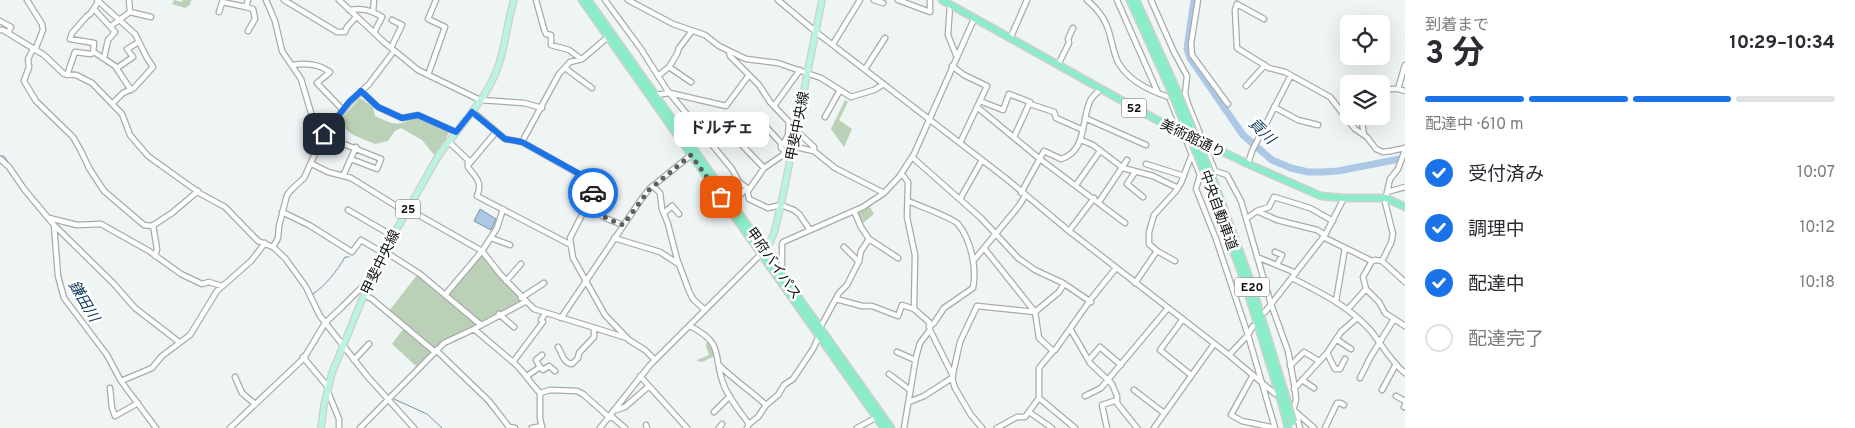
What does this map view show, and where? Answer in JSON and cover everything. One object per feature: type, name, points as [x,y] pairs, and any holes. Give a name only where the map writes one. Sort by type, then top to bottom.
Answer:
[{"type":"highway","name":"甲府バイパス","points":[[582,0],[691,155],[781,273],[891,428]]},
{"type":"highway","name":"甲府バイパス","points":[[588,0],[732,203],[819,336],[884,428]]},
{"type":"highway","name":"美術館通り","points":[[942,0],[953,4],[974,19],[1185,135],[1248,164],[1322,196],[1344,198],[1386,195],[1405,207]]},
{"type":"highway","name":"中央自動車道","points":[[1130,0],[1173,87]]},
{"type":"highway","name":"中央自動車道","points":[[1136,0],[1211,180],[1293,425]]},
{"type":"highway","name":"中央自動車道","points":[[1282,396],[1288,428]]},
{"type":"main road","name":"甲斐中央線","points":[[764,252],[774,233],[781,205],[822,0]]},
{"type":"main road","name":"甲斐中央線","points":[[321,428],[327,389],[371,278],[407,210],[448,141],[472,112],[491,83],[499,65],[512,1]]},
{"type":"street","points":[[27,0],[42,24],[43,30],[28,59],[29,67],[24,81],[36,101],[73,137],[89,168],[104,191],[144,225],[153,225],[172,213],[198,191]]},
{"type":"street","points":[[129,0],[130,12]]},
{"type":"street","points":[[246,7],[248,0]]},
{"type":"street","points":[[266,0],[275,21],[282,51],[300,79],[314,123],[324,135],[381,159],[377,169],[351,159]]},
{"type":"street","points":[[284,0],[337,32],[345,32],[356,17]]},
{"type":"street","points":[[339,0],[393,50],[418,70],[480,100],[524,103],[542,108]]},
{"type":"street","points":[[373,11],[374,0]]},
{"type":"street","points":[[428,75],[445,27],[428,19],[436,0]]},
{"type":"street","points":[[536,0],[546,34],[551,35],[551,45],[569,50],[582,60]]},
{"type":"street","points":[[604,0],[670,93],[732,169],[739,182],[748,190],[749,199],[768,208],[781,205],[794,210],[810,230]]},
{"type":"street","points":[[628,0],[672,24],[705,35],[729,51],[746,59],[778,63],[800,70],[821,78],[850,97],[874,90],[884,84]]},
{"type":"street","points":[[778,0],[816,32],[982,160],[1069,231],[1253,374],[1314,428]]},
{"type":"street","points":[[833,44],[860,0]]},
{"type":"street","points":[[874,0],[882,3]]},
{"type":"street","points":[[898,0],[930,12],[930,0]]},
{"type":"street","points":[[1010,38],[1027,0]]},
{"type":"street","points":[[1087,0],[1095,7],[1106,24],[1120,66],[1151,91],[1188,104]]},
{"type":"street","points":[[1116,0],[1158,93]]},
{"type":"street","points":[[1151,0],[1187,76],[1184,94],[1215,171],[1228,175],[1247,218],[1271,304],[1288,351],[1296,400],[1294,411],[1300,428]]},
{"type":"street","points":[[1198,0],[1191,44],[1192,55],[1228,104]]},
{"type":"street","points":[[93,53],[94,43],[70,39],[72,33],[94,9],[98,1],[135,34],[147,58],[154,67],[131,90],[123,93],[112,104]]},
{"type":"street","points":[[219,12],[222,1],[253,9],[255,19],[248,31]]},
{"type":"street","points":[[953,4],[948,35],[956,56]]},
{"type":"street","points":[[1264,19],[1237,4],[1235,10],[1237,48],[1265,65],[1291,75],[1330,97],[1355,128],[1379,151],[1405,149],[1402,164],[1390,179],[1386,195],[1385,202],[1393,234],[1391,243],[1382,261]]},
{"type":"street","points":[[349,10],[361,8],[373,11],[382,17],[374,33]]},
{"type":"street","points":[[94,9],[115,32],[108,40],[104,58]]},
{"type":"street","points":[[110,26],[130,12],[151,17]]},
{"type":"street","points":[[781,273],[783,242],[872,202],[884,193],[902,174],[912,157],[974,19]]},
{"type":"street","points":[[273,247],[278,238],[282,212],[287,196],[292,188],[304,178],[324,135],[393,50],[402,25],[392,20]]},
{"type":"street","points":[[0,21],[11,27],[8,33]]},
{"type":"street","points":[[1058,65],[1069,44],[1068,39],[1073,28]]},
{"type":"street","points":[[0,30],[44,55],[58,70],[67,75],[76,75],[92,82],[125,119],[130,135],[148,156],[198,191],[225,207],[258,241],[273,247],[296,271],[325,323],[354,360],[414,428]]},
{"type":"street","points":[[658,76],[678,54],[679,48],[692,31]]},
{"type":"street","points":[[522,142],[559,74],[570,62],[582,60],[608,37]]},
{"type":"street","points":[[865,69],[886,38]]},
{"type":"street","points":[[117,68],[132,57],[127,49],[139,42]]},
{"type":"street","points":[[729,51],[730,56],[759,85],[790,125],[782,143],[781,148],[785,152],[783,155],[764,168],[748,190],[732,203]]},
{"type":"street","points":[[67,75],[75,52],[93,53],[104,58],[117,68],[131,90]]},
{"type":"street","points":[[292,65],[301,64],[322,67],[330,72],[317,83],[343,110]]},
{"type":"street","points":[[1246,86],[1265,65]]},
{"type":"street","points":[[1398,88],[1405,65]]},
{"type":"street","points":[[952,66],[964,75],[987,86],[960,143]]},
{"type":"street","points":[[668,67],[691,82]]},
{"type":"street","points":[[565,68],[592,88]]},
{"type":"street","points":[[774,106],[800,70]]},
{"type":"street","points":[[655,94],[670,93],[726,106],[748,75]]},
{"type":"street","points":[[1248,164],[1252,151],[1291,75]]},
{"type":"street","points":[[1390,88],[1398,88],[1405,91]]},
{"type":"street","points":[[974,260],[1018,207],[1044,151],[1062,159],[1070,156],[1081,140],[1091,99],[1101,89]]},
{"type":"street","points":[[825,117],[840,90]]},
{"type":"street","points":[[361,91],[378,107],[402,118],[418,115],[456,132]]},
{"type":"street","points":[[979,104],[1003,110],[1009,94],[1054,112],[1056,118],[1083,130]]},
{"type":"street","points":[[1169,97],[1200,175],[1196,189],[1216,238],[1248,335],[1275,428],[1244,422],[1232,415],[1253,374]]},
{"type":"street","points":[[979,104],[1040,159],[1125,223]]},
{"type":"street","points":[[1014,137],[1030,104]]},
{"type":"street","points":[[1274,107],[1298,120],[1318,125]]},
{"type":"street","points":[[472,112],[505,139],[522,142],[596,183],[597,186],[570,238],[572,258],[606,316],[627,338],[645,350],[655,360]]},
{"type":"street","points":[[741,144],[750,136],[734,117],[726,124],[741,144],[764,168]]},
{"type":"street","points":[[1085,118],[1146,146]]},
{"type":"street","points":[[1362,125],[1364,135]]},
{"type":"street","points":[[767,128],[782,143],[814,151],[835,168],[884,193]]},
{"type":"street","points":[[468,164],[496,133]]},
{"type":"street","points":[[801,135],[814,146],[814,151]]},
{"type":"street","points":[[1081,140],[1093,145],[1122,168],[1153,176],[1178,188]]},
{"type":"street","points":[[448,141],[468,160],[468,167],[480,183],[481,189],[477,196],[571,245]]},
{"type":"street","points":[[343,176],[356,147]]},
{"type":"street","points":[[1076,185],[1100,151]]},
{"type":"street","points":[[1175,261],[1149,244],[1149,232],[1154,215],[1178,188],[1192,154]]},
{"type":"street","points":[[561,318],[640,201],[654,186],[691,155]]},
{"type":"street","points":[[912,157],[981,218],[1024,262],[1035,270],[1064,284],[1091,302]]},
{"type":"street","points":[[0,159],[9,166],[24,189],[54,225],[114,283],[135,308],[179,342]]},
{"type":"street","points":[[960,199],[982,160]]},
{"type":"street","points":[[1099,202],[1127,160]]},
{"type":"street","points":[[312,164],[328,172],[351,178],[482,251],[506,281],[534,310],[627,338]]},
{"type":"street","points":[[1146,164],[1184,176]]},
{"type":"street","points":[[1135,172],[1128,184],[1143,197]]},
{"type":"street","points":[[902,174],[908,182],[907,217],[915,255],[914,309]]},
{"type":"street","points":[[654,186],[660,193],[678,264],[693,299],[704,310]]},
{"type":"street","points":[[1386,195],[1405,187]]},
{"type":"street","points":[[1247,218],[1257,211],[1269,207],[1274,197],[1310,208],[1333,221]]},
{"type":"street","points":[[1069,231],[1094,198]]},
{"type":"street","points":[[1265,312],[1324,236],[1344,198]]},
{"type":"street","points":[[904,428],[915,360],[920,343],[944,308],[973,288],[974,280],[974,260],[970,247],[957,223],[908,201]]},
{"type":"street","points":[[587,206],[606,218],[623,225]]},
{"type":"street","points":[[664,213],[672,206],[679,214]]},
{"type":"street","points":[[445,295],[491,238],[497,228],[503,209]]},
{"type":"street","points":[[348,210],[393,236]]},
{"type":"street","points":[[854,211],[869,239],[898,258]]},
{"type":"street","points":[[1257,211],[1277,220],[1317,230],[1345,248],[1372,261],[1382,261],[1404,281]]},
{"type":"street","points":[[282,212],[309,224],[352,252],[361,240],[384,252],[420,274],[481,325]]},
{"type":"street","points":[[50,218],[77,225],[101,224],[181,274],[202,284],[209,282],[222,286]]},
{"type":"street","points":[[54,225],[58,276],[62,293],[107,355],[121,381],[156,428]]},
{"type":"street","points":[[153,225],[157,249],[155,256]]},
{"type":"street","points":[[491,238],[510,244]]},
{"type":"street","points":[[614,238],[660,252],[678,264]]},
{"type":"street","points":[[820,328],[836,299],[847,285],[859,262],[861,251],[869,239]]},
{"type":"street","points":[[121,381],[152,368],[162,356],[190,335],[212,297],[251,261],[265,243]]},
{"type":"street","points":[[844,247],[859,262]]},
{"type":"street","points":[[984,248],[1035,312],[1038,338],[1053,351]]},
{"type":"street","points":[[1336,301],[1345,248]]},
{"type":"street","points":[[1135,282],[1157,250]]},
{"type":"street","points":[[601,428],[640,376],[764,252]]},
{"type":"street","points":[[1275,252],[1282,255],[1277,265]]},
{"type":"street","points":[[1257,257],[1296,273]]},
{"type":"street","points":[[1372,261],[1364,277],[1366,289],[1379,302],[1385,313],[1405,326]]},
{"type":"street","points":[[506,281],[521,264]]},
{"type":"street","points":[[996,428],[1017,418],[1025,417],[1029,412],[1038,398],[1039,368],[1056,350],[1116,268]]},
{"type":"street","points":[[230,428],[303,357],[325,323],[371,278]]},
{"type":"street","points":[[1292,278],[1348,309],[1405,373]]},
{"type":"street","points":[[360,428],[444,343],[474,329],[523,300],[544,283]]},
{"type":"street","points":[[908,402],[924,396],[953,377],[960,342],[977,306],[1035,312],[1058,292],[1064,284]]},
{"type":"street","points":[[1348,309],[1366,289]]},
{"type":"street","points":[[364,296],[372,299],[435,351],[489,401],[509,427],[515,428]]},
{"type":"street","points":[[836,299],[862,306],[872,306],[898,316],[902,305],[914,309],[929,322],[929,329],[953,377],[955,388],[982,428]]},
{"type":"street","points":[[1085,396],[1101,388],[1168,308]]},
{"type":"street","points":[[499,314],[514,327]]},
{"type":"street","points":[[513,362],[543,322],[541,320],[545,314]]},
{"type":"street","points":[[1294,388],[1327,353],[1343,330],[1357,318]]},
{"type":"street","points":[[1183,319],[1160,350],[1191,376]]},
{"type":"street","points":[[1360,378],[1394,319]]},
{"type":"street","points":[[690,326],[702,332],[714,344],[722,380],[748,426],[758,417],[766,405],[778,395],[784,385],[793,379],[813,349],[819,336]]},
{"type":"street","points":[[1228,355],[1248,335],[1253,326]]},
{"type":"street","points":[[558,347],[562,357],[572,364],[578,358],[579,353],[594,337],[594,328]]},
{"type":"street","points":[[474,329],[513,362],[540,393],[542,427],[532,428]]},
{"type":"street","points":[[1070,330],[1089,360],[1112,384],[1117,403],[1138,428]]},
{"type":"street","points":[[1336,339],[1351,349]]},
{"type":"street","points":[[354,360],[369,344]]},
{"type":"street","points":[[1154,428],[1214,344]]},
{"type":"street","points":[[1089,360],[1100,347],[1121,364]]},
{"type":"street","points":[[897,352],[915,360]]},
{"type":"street","points":[[1290,366],[1304,352],[1319,361]]},
{"type":"street","points":[[1327,353],[1334,369],[1340,368],[1345,359]]},
{"type":"street","points":[[542,355],[536,360],[540,367],[543,370],[549,366],[555,371]]},
{"type":"street","points":[[303,357],[327,389],[336,411],[339,428]]},
{"type":"street","points":[[1382,390],[1396,364]]},
{"type":"street","points":[[719,365],[736,382],[766,405]]},
{"type":"street","points":[[527,376],[540,367]]},
{"type":"street","points":[[889,374],[910,390]]},
{"type":"street","points":[[640,376],[687,428]]},
{"type":"street","points":[[235,377],[242,393],[255,404]]},
{"type":"street","points":[[1302,380],[1314,388]]},
{"type":"street","points":[[615,411],[625,407],[649,386]]},
{"type":"street","points":[[110,388],[112,408],[115,416],[138,403]]},
{"type":"street","points":[[540,393],[550,390],[577,391],[625,428]]},
{"type":"street","points":[[1134,390],[1164,413]]},
{"type":"street","points":[[714,412],[730,396]]},
{"type":"street","points":[[1396,396],[1405,404]]},
{"type":"street","points":[[1038,398],[1075,428]]},
{"type":"street","points":[[1107,428],[1102,405],[1117,400]]},
{"type":"street","points":[[1325,428],[1337,403],[1340,402],[1344,405]]},
{"type":"street","points":[[1029,412],[1052,428]]},
{"type":"street","points":[[857,428],[877,418]]},
{"type":"street","points":[[1239,428],[1244,422]]},
{"type":"green space","points":[[174,0],[182,2],[183,0],[194,0],[185,8],[172,4]]},
{"type":"green space","points":[[360,98],[373,107],[375,116],[388,122],[396,124],[417,117],[450,131],[435,156],[422,140],[401,128],[395,131],[388,141],[375,144],[355,136],[343,126],[340,120]]},
{"type":"green space","points":[[845,100],[848,102],[839,120],[852,129],[844,147],[831,129]]},
{"type":"green space","points":[[870,207],[874,214],[862,224],[857,212]]},
{"type":"green space","points":[[482,252],[524,301],[479,323],[445,295]]},
{"type":"green space","points":[[417,275],[478,324],[441,342],[434,349],[389,311]]},
{"type":"green space","points":[[404,328],[433,352],[417,367],[392,344]]},
{"type":"green space","points":[[707,342],[713,347],[715,356],[702,362],[697,361],[709,355],[706,346]]},
{"type":"water","points":[[480,209],[496,219],[491,230],[474,221]]},
{"type":"waterway","name":"貢川","points":[[1194,0],[1187,49],[1190,58],[1243,135],[1272,160],[1291,168],[1308,172],[1322,172],[1338,171],[1405,158]]},
{"type":"waterway","name":"鎌田川","points":[[0,156],[4,156],[10,165]]},
{"type":"waterway","name":"鎌田川","points":[[44,209],[49,216]]},
{"type":"waterway","points":[[313,294],[331,277],[345,257],[349,257]]},
{"type":"waterway","points":[[394,399],[427,414],[442,428]]},
{"type":"way so far","points":[[593,193],[587,206],[606,218],[623,225],[649,190],[691,155],[721,197]]},
{"type":"place","name":"ドルチェ","points":[[721,197]]},
{"type":"route","points":[[324,134],[349,102],[361,91],[378,107],[402,118],[418,115],[456,132],[472,112],[505,139],[522,142],[596,183],[597,186],[593,193]]}]
